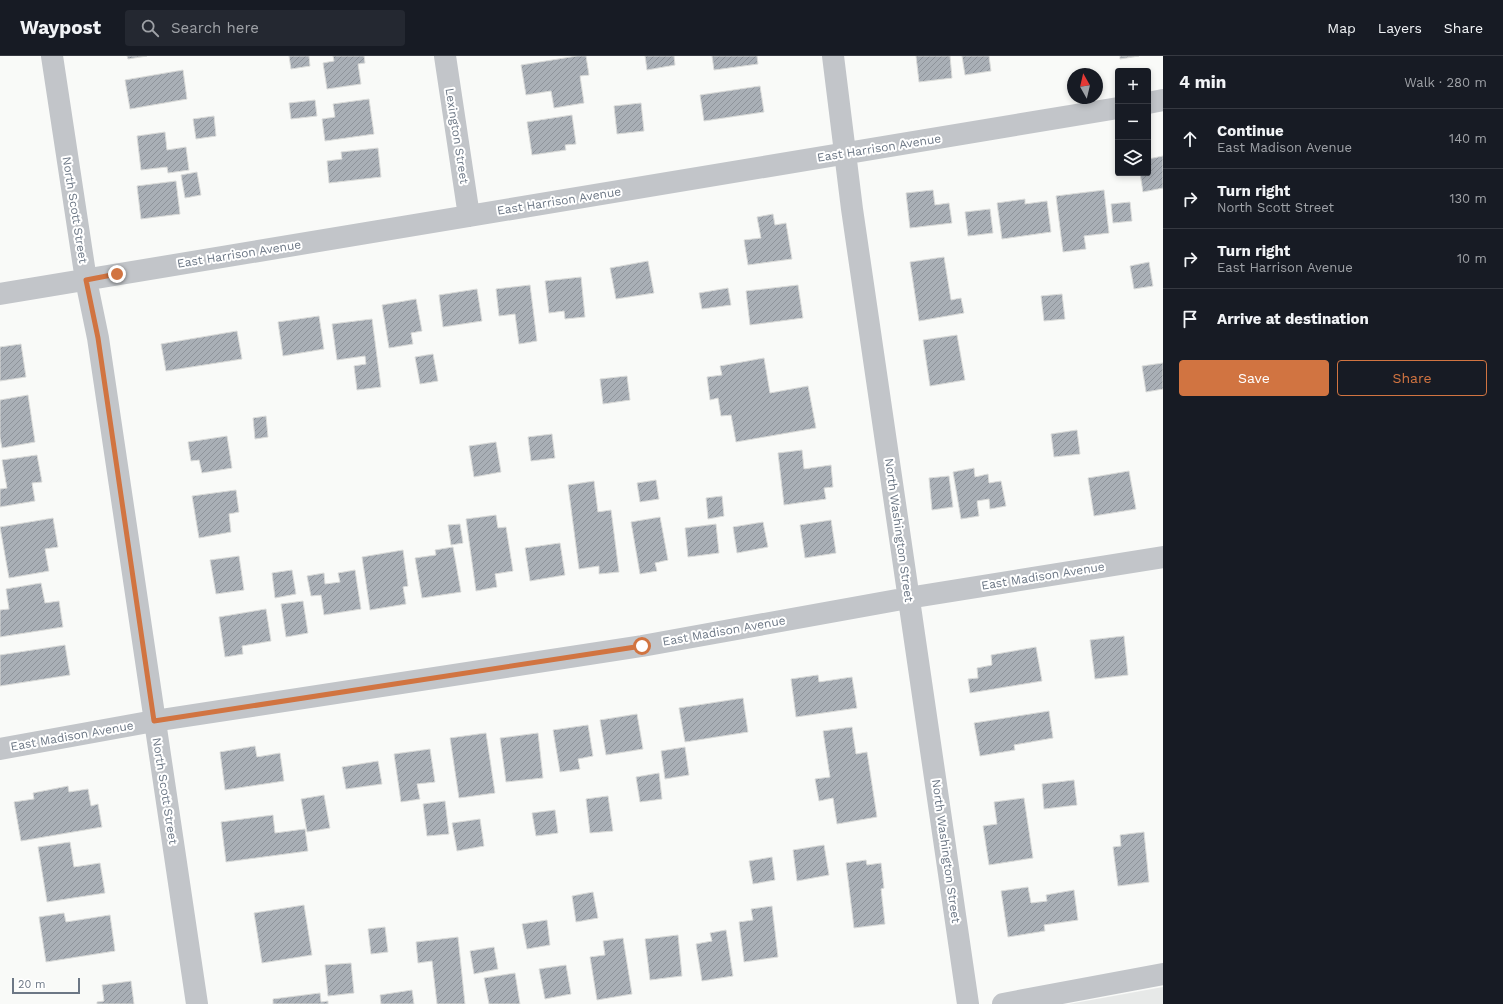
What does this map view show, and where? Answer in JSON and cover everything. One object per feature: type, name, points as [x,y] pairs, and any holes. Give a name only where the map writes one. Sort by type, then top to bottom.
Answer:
[{"type":"street","name":"North Scott Street","points":[[52,56],[86,280],[98,338],[197,1004]]},
{"type":"street","name":"Lexington Street","points":[[445,56],[469,216]]},
{"type":"street","name":"North Washington Street","points":[[833,56],[853,217],[968,1004]]},
{"type":"street","points":[[1151,102],[1163,100]]},
{"type":"street","name":"East Harrison Avenue","points":[[0,294],[1115,108]]},
{"type":"street","name":"East Madison Avenue","points":[[0,749],[154,721],[642,646],[908,598],[1163,557]]},
{"type":"street","points":[[1003,1004],[1163,974]]},
{"type":"shaded area","points":[[1163,987],[1163,1004],[1069,1004]]},
{"type":"building","points":[[127,56],[147,56],[128,59]]},
{"type":"building","points":[[289,56],[309,56],[310,66],[291,69]]},
{"type":"building","points":[[333,56],[364,56],[365,63],[358,64],[361,84],[327,89],[323,63],[334,61]]},
{"type":"building","points":[[577,56],[586,56],[589,75],[580,76],[584,103],[554,108],[551,91],[526,95],[521,65]]},
{"type":"building","points":[[645,56],[674,56],[675,65],[647,70]]},
{"type":"building","points":[[712,56],[757,56],[758,64],[714,70]]},
{"type":"building","points":[[916,56],[950,56],[952,78],[919,82]]},
{"type":"building","points":[[962,56],[989,56],[991,71],[965,75]]},
{"type":"building","points":[[1120,56],[1139,56],[1120,59]]},
{"type":"building","points":[[183,70],[187,99],[130,109],[125,80]]},
{"type":"building","points":[[760,86],[764,112],[704,121],[700,95]]},
{"type":"building","points":[[369,99],[374,134],[325,141],[322,119],[335,117],[333,104]]},
{"type":"building","points":[[315,100],[317,116],[291,119],[289,103]]},
{"type":"building","points":[[641,103],[644,131],[617,134],[614,106]]},
{"type":"building","points":[[572,115],[576,144],[565,145],[566,150],[532,155],[527,122]]},
{"type":"building","points":[[214,116],[216,136],[196,139],[193,119]]},
{"type":"building","points":[[165,132],[167,150],[186,147],[189,170],[168,173],[167,167],[141,170],[137,136]]},
{"type":"building","points":[[378,148],[381,177],[329,183],[327,161],[342,159],[341,152]]},
{"type":"building","points":[[1163,156],[1163,188],[1143,192],[1140,176],[1151,176],[1151,158]]},
{"type":"building","points":[[197,172],[201,195],[185,198],[181,175]]},
{"type":"building","points":[[176,181],[180,214],[141,219],[137,186]]},
{"type":"building","points":[[933,190],[935,205],[949,203],[952,223],[910,228],[906,193]]},
{"type":"building","points":[[1104,190],[1109,233],[1084,236],[1086,249],[1063,252],[1056,196]]},
{"type":"building","points":[[1025,199],[1025,204],[1047,201],[1051,232],[1002,239],[997,203]]},
{"type":"building","points":[[1130,202],[1132,221],[1113,223],[1111,204]]},
{"type":"building","points":[[990,209],[993,233],[968,236],[965,212]]},
{"type":"building","points":[[773,214],[775,225],[786,223],[792,259],[748,265],[744,240],[761,238],[757,217]]},
{"type":"building","points":[[944,257],[951,300],[961,298],[964,313],[919,321],[910,262]]},
{"type":"building","points":[[648,261],[654,293],[616,299],[610,268]]},
{"type":"building","points":[[1149,262],[1153,286],[1134,289],[1130,266]]},
{"type":"building","points":[[581,277],[585,317],[565,319],[564,311],[549,313],[545,281]]},
{"type":"building","points":[[530,285],[537,341],[519,344],[515,314],[499,316],[496,289]]},
{"type":"building","points":[[798,285],[803,318],[750,325],[746,291]]},
{"type":"building","points":[[728,288],[731,305],[702,309],[699,293]]},
{"type":"building","points":[[477,289],[482,321],[443,327],[439,295]]},
{"type":"building","points":[[1062,294],[1065,319],[1044,321],[1041,296]]},
{"type":"building","points":[[416,299],[422,331],[411,333],[413,344],[389,348],[382,305]]},
{"type":"building","points":[[319,316],[324,349],[283,356],[278,322]]},
{"type":"building","points":[[372,319],[381,387],[357,390],[354,366],[366,364],[365,356],[337,360],[332,324]]},
{"type":"building","points":[[237,331],[242,359],[166,371],[161,344]]},
{"type":"building","points":[[957,335],[965,380],[930,386],[923,340]]},
{"type":"building","points":[[21,344],[26,377],[0,381],[0,347]]},
{"type":"building","points":[[433,354],[438,381],[420,384],[415,357]]},
{"type":"building","points":[[764,358],[770,393],[808,386],[816,428],[736,442],[731,415],[721,416],[718,398],[710,400],[707,377],[722,375],[720,366]]},
{"type":"building","points":[[1163,363],[1163,389],[1146,392],[1142,366]]},
{"type":"building","points":[[627,376],[630,400],[603,404],[600,379]]},
{"type":"building","points":[[28,395],[35,442],[2,448],[0,437],[0,400]]},
{"type":"building","points":[[266,416],[268,437],[255,439],[253,418]]},
{"type":"building","points":[[1077,430],[1080,454],[1054,457],[1051,434]]},
{"type":"building","points":[[552,434],[555,458],[531,461],[528,437]]},
{"type":"building","points":[[227,436],[232,468],[202,473],[199,460],[191,461],[188,442]]},
{"type":"building","points":[[496,442],[501,472],[474,477],[469,446]]},
{"type":"building","points":[[802,450],[804,469],[831,465],[833,487],[824,488],[826,499],[784,505],[778,453]]},
{"type":"building","points":[[37,455],[42,482],[32,483],[35,501],[0,507],[0,489],[7,488],[2,460]]},
{"type":"building","points":[[974,468],[975,477],[988,474],[989,483],[1001,481],[1006,506],[990,509],[989,499],[977,501],[979,516],[961,519],[953,472]]},
{"type":"building","points":[[1129,471],[1136,509],[1094,516],[1088,478]]},
{"type":"building","points":[[949,476],[953,507],[932,510],[929,478]]},
{"type":"building","points":[[656,480],[659,499],[640,502],[637,483]]},
{"type":"building","points":[[594,481],[598,512],[611,510],[619,572],[599,574],[599,566],[579,569],[568,485]]},
{"type":"building","points":[[236,490],[239,512],[229,514],[231,532],[199,538],[192,496]]},
{"type":"building","points":[[722,496],[724,516],[708,519],[706,498]]},
{"type":"building","points":[[496,515],[498,528],[506,527],[513,571],[495,574],[497,587],[476,591],[466,519]]},
{"type":"building","points":[[660,517],[668,560],[655,563],[657,571],[640,574],[631,522]]},
{"type":"building","points":[[53,518],[58,547],[45,549],[49,571],[9,578],[0,527]]},
{"type":"building","points":[[831,520],[836,553],[805,558],[800,525]]},
{"type":"building","points":[[763,522],[768,547],[737,553],[733,527]]},
{"type":"building","points":[[460,524],[463,543],[451,545],[448,525]]},
{"type":"building","points":[[716,524],[719,553],[688,557],[685,528]]},
{"type":"building","points":[[560,543],[565,575],[530,581],[525,548]]},
{"type":"building","points":[[453,547],[461,592],[422,598],[415,558],[436,555],[435,550]]},
{"type":"building","points":[[403,550],[408,586],[403,587],[406,604],[370,610],[362,557]]},
{"type":"building","points":[[239,556],[244,590],[216,594],[210,560]]},
{"type":"building","points":[[292,570],[296,594],[275,598],[272,573]]},
{"type":"building","points":[[355,570],[361,609],[324,615],[321,595],[311,596],[307,576],[324,573],[325,584],[340,582],[338,573]]},
{"type":"building","points":[[41,583],[45,603],[59,601],[63,627],[0,637],[0,610],[9,609],[6,589]]},
{"type":"building","points":[[303,601],[308,633],[286,637],[281,604]]},
{"type":"building","points":[[266,609],[271,641],[242,646],[243,654],[225,657],[219,617]]},
{"type":"building","points":[[1124,636],[1128,675],[1095,679],[1090,640]]},
{"type":"building","points":[[65,645],[70,675],[0,686],[0,655]]},
{"type":"building","points":[[1036,647],[1042,681],[970,693],[968,679],[978,678],[977,668],[992,665],[991,655]]},
{"type":"building","points":[[818,675],[819,682],[852,677],[857,708],[796,717],[791,679]]},
{"type":"building","points":[[743,698],[748,732],[685,742],[679,708]]},
{"type":"building","points":[[1049,711],[1053,738],[1014,745],[1015,750],[980,756],[974,723]]},
{"type":"building","points":[[637,714],[643,749],[606,755],[600,720]]},
{"type":"building","points":[[588,725],[593,756],[578,759],[580,769],[560,772],[553,730]]},
{"type":"building","points":[[852,727],[856,754],[867,752],[877,817],[837,824],[833,798],[819,801],[815,779],[830,777],[823,731]]},
{"type":"building","points":[[486,733],[495,793],[459,798],[450,738]]},
{"type":"building","points":[[538,733],[543,778],[506,782],[500,738]]},
{"type":"building","points":[[255,746],[257,757],[280,753],[284,781],[225,790],[220,752]]},
{"type":"building","points":[[685,747],[689,775],[665,779],[661,751]]},
{"type":"building","points":[[430,749],[435,782],[417,784],[420,799],[401,802],[394,754]]},
{"type":"building","points":[[378,761],[382,784],[346,789],[342,767]]},
{"type":"building","points":[[659,773],[662,799],[640,802],[636,777]]},
{"type":"building","points":[[1074,780],[1077,805],[1044,809],[1042,784]]},
{"type":"building","points":[[68,786],[69,792],[88,789],[91,806],[98,804],[102,827],[21,841],[14,802],[34,799],[33,793]]},
{"type":"building","points":[[324,795],[330,828],[307,832],[301,799]]},
{"type":"building","points":[[608,796],[613,831],[590,833],[586,799]]},
{"type":"building","points":[[1024,798],[1033,858],[989,865],[983,826],[997,824],[994,802]]},
{"type":"building","points":[[445,801],[449,834],[427,836],[423,804]]},
{"type":"building","points":[[555,810],[558,833],[536,836],[532,813]]},
{"type":"building","points":[[273,815],[275,833],[305,829],[308,851],[226,862],[221,822]]},
{"type":"building","points":[[480,819],[484,846],[457,851],[452,823]]},
{"type":"building","points":[[1144,832],[1149,882],[1118,886],[1113,847],[1121,846],[1120,835]]},
{"type":"building","points":[[70,842],[74,867],[100,863],[105,893],[47,902],[38,847]]},
{"type":"building","points":[[824,845],[829,875],[797,881],[793,850]]},
{"type":"building","points":[[772,857],[775,880],[753,884],[749,861]]},
{"type":"building","points":[[866,860],[867,865],[881,863],[884,888],[881,889],[885,924],[854,928],[846,863]]},
{"type":"building","points":[[1028,887],[1031,903],[1047,901],[1046,895],[1074,890],[1078,920],[1044,925],[1045,931],[1008,937],[1001,891]]},
{"type":"building","points":[[593,892],[598,918],[576,922],[572,896]]},
{"type":"building","points":[[304,905],[312,955],[262,963],[254,913]]},
{"type":"building","points":[[772,906],[778,957],[744,962],[739,922],[753,920],[751,909]]},
{"type":"building","points":[[64,913],[66,922],[110,915],[115,951],[46,962],[39,917]]},
{"type":"building","points":[[547,920],[550,945],[527,949],[522,924]]},
{"type":"building","points":[[385,927],[388,952],[371,954],[368,929]]},
{"type":"building","points":[[726,930],[733,976],[702,981],[696,944],[712,941],[710,933]]},
{"type":"building","points":[[678,935],[682,976],[650,980],[645,939]]},
{"type":"building","points":[[458,937],[465,1004],[437,1004],[432,961],[418,963],[416,942]]},
{"type":"building","points":[[623,938],[632,994],[597,1000],[590,957],[605,955],[603,941]]},
{"type":"building","points":[[494,947],[498,969],[474,974],[470,951]]},
{"type":"building","points":[[351,963],[354,993],[328,996],[325,965]]},
{"type":"building","points":[[566,965],[571,994],[545,999],[539,969]]},
{"type":"building","points":[[515,973],[520,1004],[489,1004],[484,978]]},
{"type":"building","points":[[131,981],[134,1004],[97,1004],[97,1002],[104,1001],[102,985]]},
{"type":"building","points":[[412,990],[414,1004],[381,1004],[380,995]]},
{"type":"building","points":[[320,993],[321,1002],[328,1001],[328,1004],[273,1004],[273,999]]},
{"type":"route","points":[[117,274],[86,280],[98,338],[154,721],[642,646]]}]
